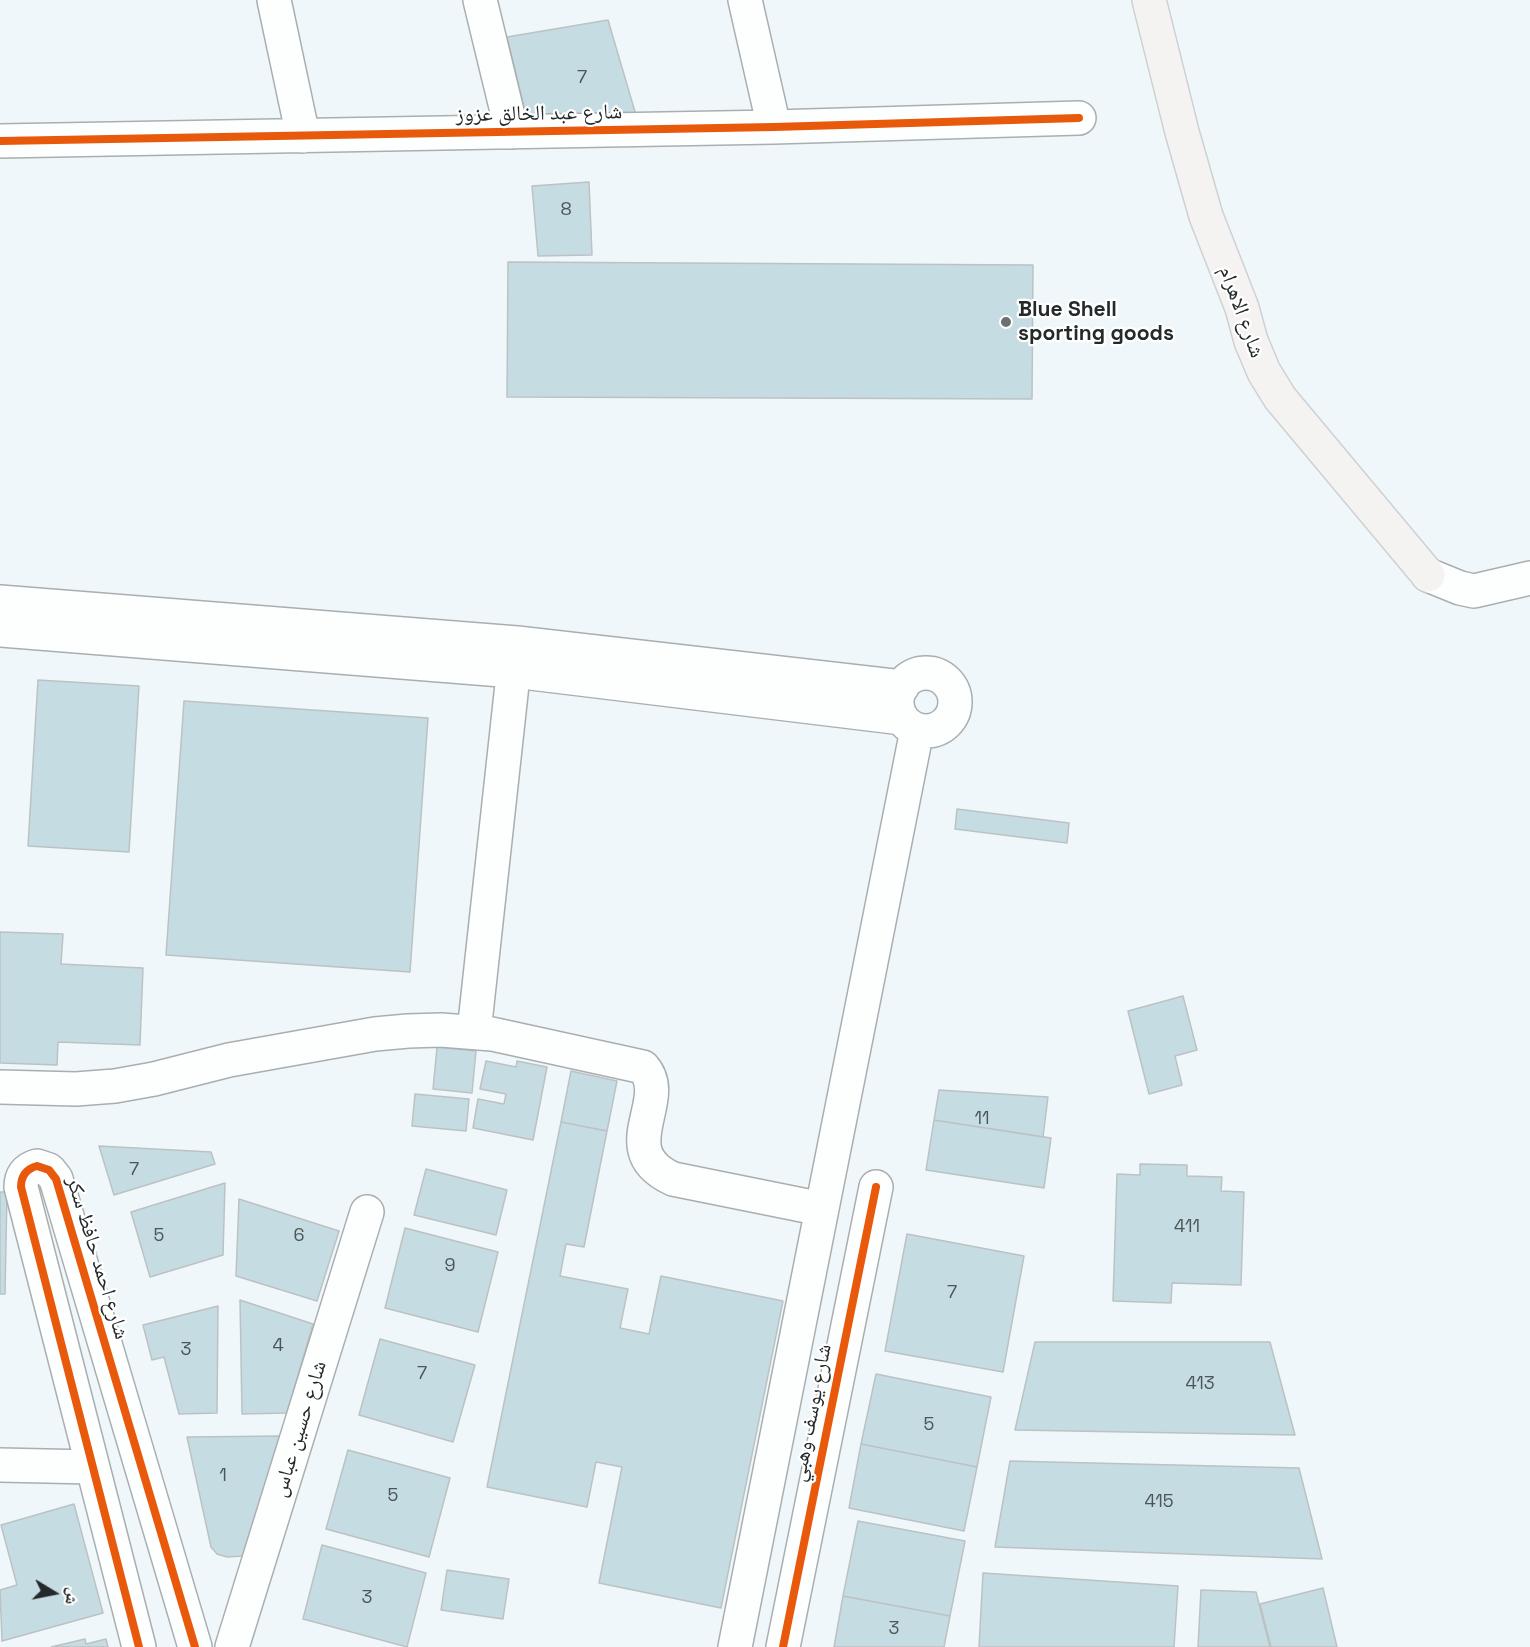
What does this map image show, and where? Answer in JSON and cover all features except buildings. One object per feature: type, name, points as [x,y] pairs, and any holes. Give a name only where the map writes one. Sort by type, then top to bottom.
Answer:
[{"type":"main road","name":"شارع الاهرام","points":[[1149,0],[1206,216],[1264,372],[1280,398],[1428,575]]},
{"type":"street","points":[[274,0],[303,136]]},
{"type":"street","points":[[480,0],[512,132]]},
{"type":"street","points":[[745,0],[774,127]]},
{"type":"street","name":"شارع عبد الخالق عزوز","points":[[0,141],[774,127],[1078,118]]},
{"type":"street","points":[[1428,575],[1474,591],[1530,579]]},
{"type":"street","points":[[0,602],[515,657],[907,712],[822,1209],[735,1647]]},
{"type":"street","points":[[0,630],[515,657]]},
{"type":"street","points":[[474,1032],[515,657]]},
{"type":"street","points":[[0,1087],[76,1089],[115,1086],[154,1079],[229,1060],[375,1034],[441,1030],[474,1032],[511,1038],[642,1068],[650,1075],[653,1085],[643,1139],[645,1152],[651,1164],[660,1173],[673,1179],[822,1209]]},
{"type":"street","name":"شارع احمد حافظ سكر","points":[[140,1647],[21,1187],[26,1171],[37,1166],[49,1170],[56,1179],[195,1647]]},
{"type":"street","name":"شارع يوسف وهبي","points":[[783,1647],[876,1187]]},
{"type":"street","name":"شارع حسين عباس","points":[[232,1647],[367,1212]]},
{"type":"street","points":[[0,1465],[92,1467]]},
{"type":"cycle path","points":[[0,141],[774,127],[1079,118]]},
{"type":"cycle path","points":[[139,1647],[21,1187],[25,1174],[37,1166],[49,1170],[56,1179],[195,1647]]},
{"type":"cycle path","points":[[783,1647],[876,1187]]},
{"type":"place","name":"Blue Shell sporting goods","points":[[1006,322]]}]
